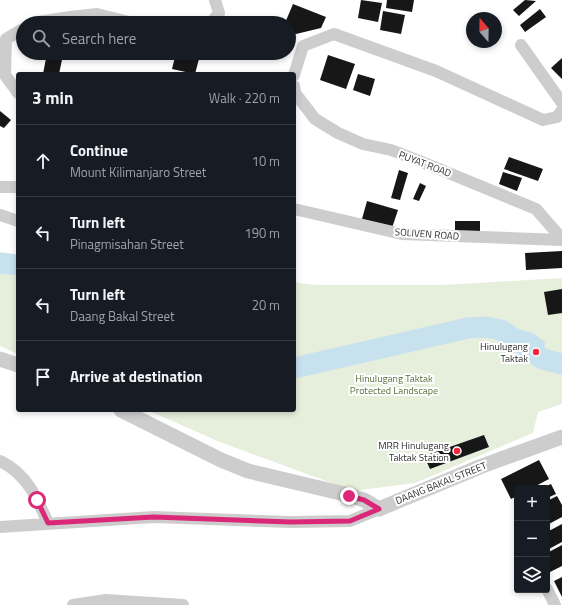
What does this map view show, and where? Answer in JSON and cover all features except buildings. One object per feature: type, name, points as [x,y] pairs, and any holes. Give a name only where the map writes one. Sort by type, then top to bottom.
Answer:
[{"type":"street","points":[[215,0],[219,13],[217,16]]},
{"type":"street","points":[[79,16],[96,14],[104,16]]},
{"type":"street","points":[[16,34],[6,40],[5,75],[16,90]]},
{"type":"street","points":[[295,72],[303,46],[334,34],[436,71],[543,120],[557,117],[562,110]]},
{"type":"street","points":[[520,45],[562,103]]},
{"type":"street","name":"PUYAT ROAD","points":[[296,93],[315,119],[338,133],[363,144],[390,150],[417,160],[536,209],[562,239]]},
{"type":"street","points":[[0,187],[16,187]]},
{"type":"street","name":"SOLIVEN ROAD","points":[[296,209],[402,234],[562,239]]},
{"type":"street","points":[[0,215],[16,220]]},
{"type":"street","points":[[0,359],[16,364]]},
{"type":"street","points":[[125,412],[221,460],[248,471],[364,500],[379,509]]},
{"type":"street","name":"DAANG BAKAL STREET","points":[[379,509],[482,466],[562,437]]},
{"type":"street","points":[[0,461],[19,473],[28,484],[48,523]]},
{"type":"street","points":[[0,527],[154,517],[291,522],[350,521],[379,509]]},
{"type":"street","points":[[549,593],[555,605]]},
{"type":"street","points":[[73,605],[106,600],[182,605]]},
{"type":"green space","points":[[0,255],[16,262],[16,353],[0,346]]},
{"type":"green space","name":"Hinulugang Taktak Protected Landscape","points":[[562,278],[562,404],[538,412],[533,433],[415,483],[353,491],[220,442],[152,412],[296,412],[296,282],[314,285],[442,285]]},
{"type":"water","points":[[488,321],[533,333],[545,342],[543,359],[537,366],[526,355],[518,351],[509,341],[501,336],[485,330],[468,328]]},
{"type":"waterway","points":[[0,263],[16,265]]},
{"type":"waterway","points":[[296,368],[468,328],[486,327],[501,330],[543,359],[562,364]]},
{"type":"place","name":"Hinulugang Taktak","points":[[536,352]]},
{"type":"place","name":"MRR Hinulugang Taktak Station","points":[[457,451]]},
{"type":"route","points":[[37,500],[48,523],[154,517],[215,518],[291,522],[350,521],[379,509],[364,500],[349,496]]}]
